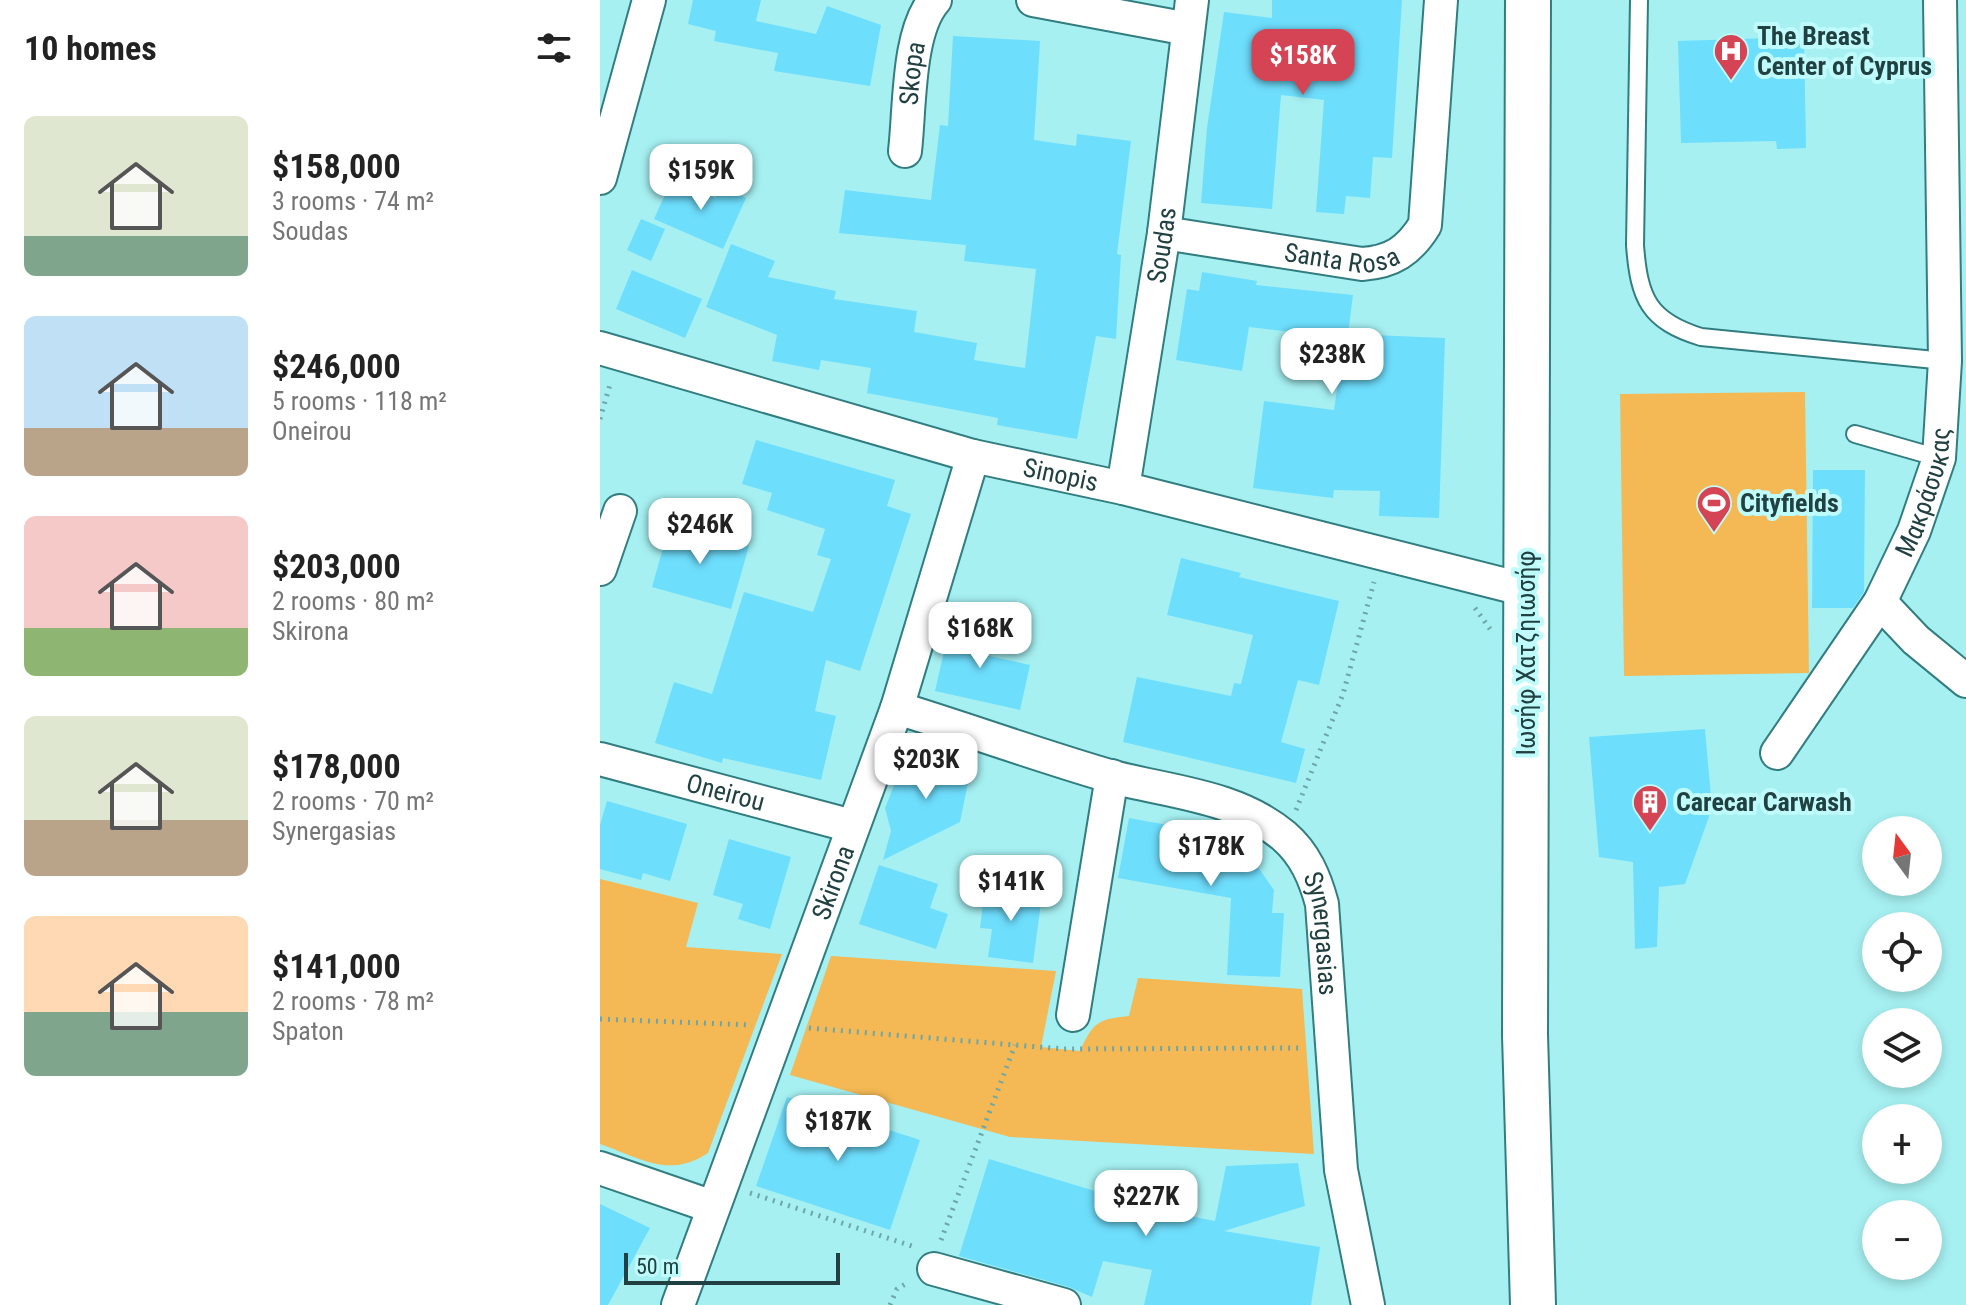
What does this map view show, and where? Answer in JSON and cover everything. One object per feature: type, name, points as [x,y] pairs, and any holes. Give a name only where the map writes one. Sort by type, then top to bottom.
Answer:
[{"type":"main road","name":"Ιωσήφ Χατζηιωσήφ","points":[[1528,0],[1525,1035],[1533,1305]]},
{"type":"street","points":[[600,178],[649,0]]},
{"type":"street","name":"Skopa","points":[[905,151],[918,33],[926,11],[935,0]]},
{"type":"street","points":[[1033,0],[1190,15]]},
{"type":"street","name":"Santa Rosa","points":[[1164,233],[1362,264],[1391,259],[1404,252],[1425,225],[1441,0]]},
{"type":"street","name":"Μακράσυκας","points":[[1777,753],[1880,602],[1914,531],[1939,458],[1945,361],[1940,0]]},
{"type":"street","name":"Soudas","points":[[1123,488],[1164,233],[1190,15]]},
{"type":"street","name":"Sinopis","points":[[610,351],[973,456],[1123,488],[1526,590]]},
{"type":"street","name":"Skirona","points":[[678,1305],[897,708],[973,456]]},
{"type":"street","points":[[600,569],[620,511]]},
{"type":"street","points":[[1880,602],[1916,640],[1966,681]]},
{"type":"street","name":"Synergasias","points":[[897,708],[1112,776],[1215,801],[1257,817],[1285,837],[1309,867],[1322,904],[1341,1170],[1368,1305]]},
{"type":"street","name":"Oneirou","points":[[600,759],[852,826]]},
{"type":"street","points":[[1073,1015],[1112,776]]},
{"type":"street","points":[[600,1168],[718,1196]]},
{"type":"street","points":[[936,1262],[1064,1305]]},
{"type":"lane","points":[[1639,0],[1635,245],[1641,285],[1654,315],[1674,329],[1701,337],[1945,361]]},
{"type":"lane","points":[[1855,434],[1939,458]]},
{"type":"path","points":[[600,419],[610,351]]},
{"type":"path","points":[[1285,837],[1343,694],[1384,552]]},
{"type":"path","points":[[600,1019],[754,1025]]},
{"type":"path","points":[[800,1027],[1064,1049],[1331,1048]]},
{"type":"path","points":[[718,1196],[936,1262],[1015,1045]]},
{"type":"shaded area","name":"Cityfields","points":[[1805,392],[1809,673],[1624,676],[1620,394]]},
{"type":"shaded area","points":[[600,879],[698,903],[686,947],[782,954],[708,1153],[694,1161],[680,1165],[654,1164],[600,1144]]},
{"type":"shaded area","points":[[831,956],[1056,971],[1041,1047],[1080,1051],[1097,1024],[1129,1016],[1138,978],[1302,989],[1314,1154],[1010,1137],[790,1075]]},
{"type":"building","points":[[693,0],[761,0],[756,21],[816,34],[827,6],[881,25],[870,86],[774,71],[778,53],[714,41],[716,31],[688,24]]},
{"type":"building","points":[[1272,0],[1402,0],[1392,158],[1373,157],[1370,198],[1346,196],[1344,214],[1316,212],[1324,100],[1281,95],[1272,209],[1201,203],[1207,128],[1224,12],[1272,18]]},
{"type":"building","points":[[953,36],[1040,41],[1034,140],[1076,146],[1077,134],[1131,141],[1117,254],[1121,255],[1116,339],[1096,336],[1077,439],[997,425],[998,418],[867,393],[871,368],[821,360],[819,370],[772,361],[777,335],[706,307],[731,244],[775,261],[768,277],[836,291],[834,299],[917,311],[914,332],[977,343],[974,360],[1025,368],[1036,269],[964,261],[966,245],[839,233],[845,190],[931,200],[940,125],[948,126]]},
{"type":"building","points":[[1804,37],[1806,148],[1777,149],[1776,141],[1681,143],[1678,41]]},
{"type":"building","points":[[672,179],[716,198],[721,186],[746,198],[723,249],[654,219]]},
{"type":"building","points":[[641,219],[665,229],[651,261],[627,250]]},
{"type":"building","points":[[632,270],[702,299],[685,338],[616,309]]},
{"type":"building","points":[[1202,272],[1257,281],[1256,285],[1353,295],[1348,334],[1445,338],[1439,518],[1379,516],[1380,491],[1334,490],[1333,498],[1253,488],[1264,401],[1334,410],[1341,361],[1299,356],[1301,333],[1249,327],[1242,371],[1176,360],[1187,289],[1199,291]]},
{"type":"building","points":[[756,440],[895,480],[887,506],[911,514],[860,671],[826,660],[815,711],[836,716],[821,780],[723,758],[722,763],[655,743],[674,682],[712,694],[744,592],[813,612],[831,559],[817,555],[825,529],[767,510],[772,493],[742,484]]},
{"type":"building","points":[[1813,470],[1865,470],[1864,592],[1853,608],[1812,608]]},
{"type":"building","points":[[670,523],[749,546],[731,609],[652,587]]},
{"type":"building","points":[[1181,558],[1241,573],[1239,577],[1339,601],[1319,685],[1298,680],[1281,742],[1305,749],[1296,783],[1123,742],[1137,677],[1231,696],[1234,683],[1241,684],[1253,635],[1167,615]]},
{"type":"building","points":[[959,615],[985,622],[976,653],[1030,665],[1020,710],[935,691],[945,647],[950,648]]},
{"type":"building","name":"Carecar Carwash","points":[[1705,729],[1712,808],[1685,884],[1659,887],[1657,947],[1635,949],[1633,862],[1599,857],[1589,737]]},
{"type":"building","points":[[932,756],[972,763],[960,822],[883,860],[891,831],[885,808],[901,768]]},
{"type":"building","points":[[607,801],[687,824],[670,881],[643,873],[641,880],[600,869],[600,825]]},
{"type":"building","points":[[1129,818],[1217,834],[1213,855],[1251,857],[1274,890],[1272,913],[1284,913],[1280,977],[1227,975],[1231,898],[1118,878]]},
{"type":"building","points":[[729,839],[791,857],[770,929],[738,919],[743,904],[713,895]]},
{"type":"building","points":[[879,865],[938,884],[930,908],[948,914],[936,949],[859,924]]},
{"type":"building","points":[[985,887],[1042,895],[1033,963],[988,957],[992,929],[980,928]]},
{"type":"building","points":[[787,1097],[920,1140],[890,1230],[756,1186]]},
{"type":"building","points":[[989,1159],[1155,1209],[1215,1221],[1226,1166],[1298,1163],[1305,1206],[1224,1231],[1320,1247],[1311,1305],[1144,1305],[1152,1270],[1103,1261],[1092,1297],[1069,1287],[959,1256]]},
{"type":"building","points":[[600,1204],[650,1228],[608,1305],[600,1305]]},
{"type":"place","name":"The Breast Center of Cyprus","points":[[1731,82]]},
{"type":"place","name":"Cityfields","points":[[1714,534]]},
{"type":"place","name":"Carecar Carwash","points":[[1650,833]]}]
